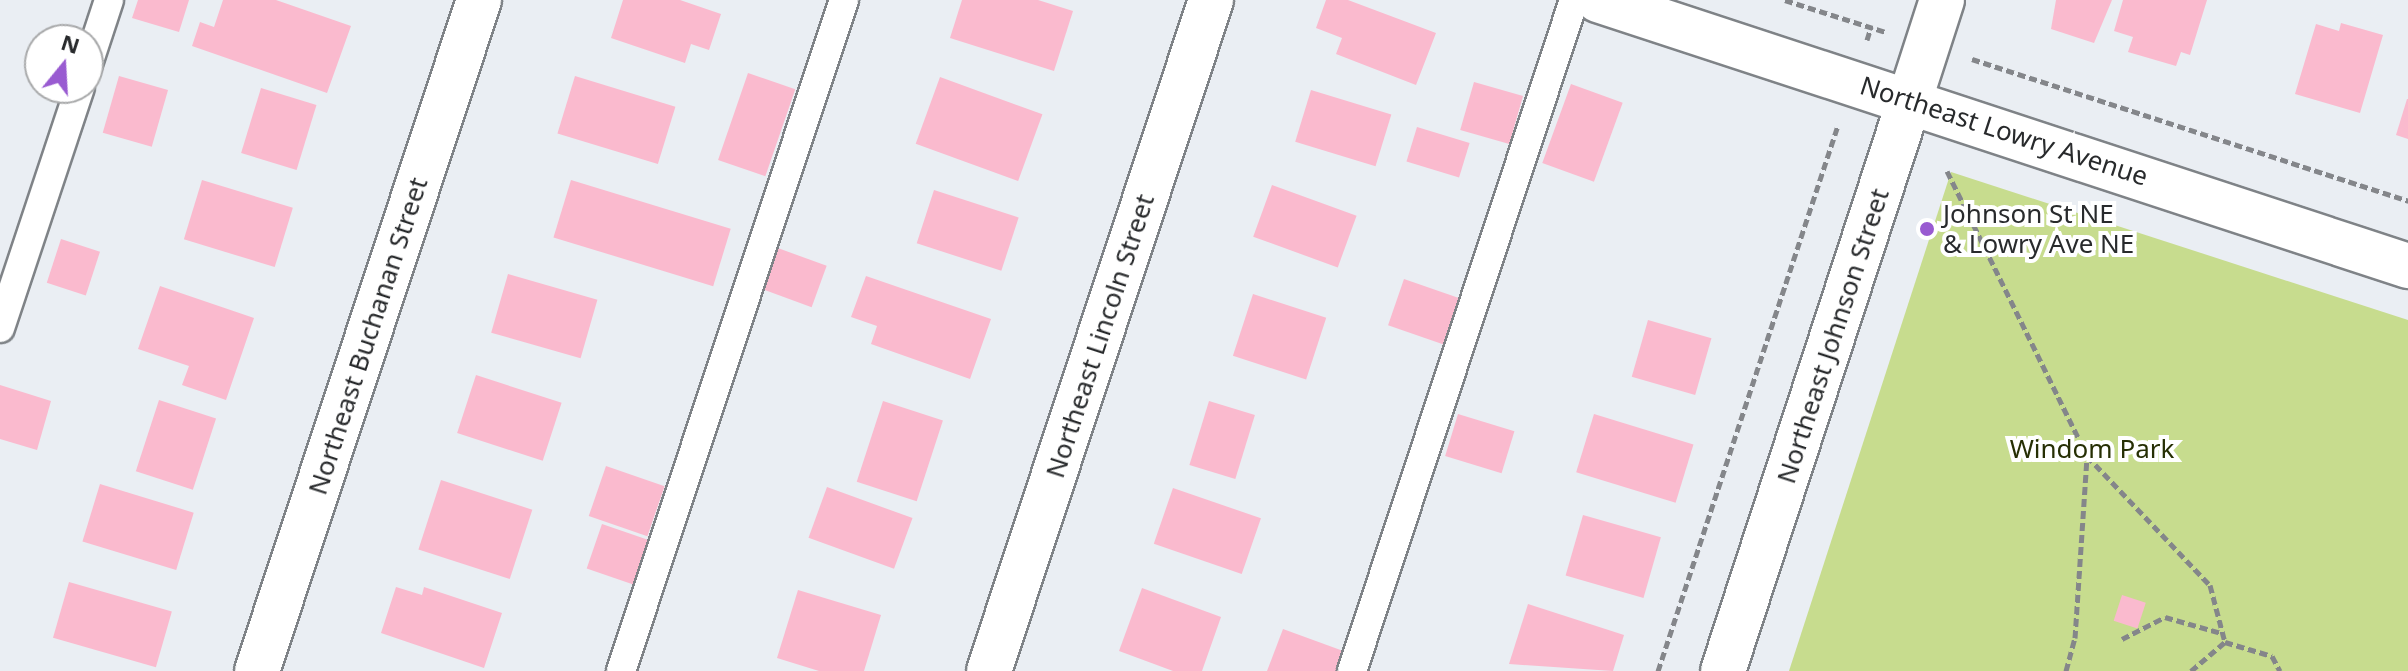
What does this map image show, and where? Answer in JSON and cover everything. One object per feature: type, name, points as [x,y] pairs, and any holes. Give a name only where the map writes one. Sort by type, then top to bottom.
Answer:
[{"type":"street","name":"Northeast Buchanan Street","points":[[257,671],[479,0]]},
{"type":"street","name":"Northeast Lincoln Street","points":[[989,671],[1211,0]]},
{"type":"street","name":"Northeast Lowry Avenue","points":[[1598,0],[1910,99],[2408,266]]},
{"type":"street","name":"Northeast Johnson Street","points":[[1723,671],[1942,0]]},
{"type":"lane","points":[[101,24],[109,0]]},
{"type":"lane","points":[[621,671],[844,0]]},
{"type":"lane","points":[[1352,671],[1574,0]]},
{"type":"lane","points":[[0,328],[75,104]]},
{"type":"path","points":[[1785,0],[2408,201]]},
{"type":"path","points":[[1658,671],[1871,27]]},
{"type":"path","points":[[1947,171],[2087,456],[2210,585],[2225,642]]},
{"type":"path","points":[[2066,671],[2075,638],[2087,456]]},
{"type":"path","points":[[2122,639],[2165,617],[2222,634]]},
{"type":"path","points":[[2191,671],[2225,642]]},
{"type":"path","points":[[2225,642],[2272,656],[2280,671]]},
{"type":"green space","name":"Windom Park","points":[[1951,172],[2408,320],[2408,671],[1789,671]]},
{"type":"building","points":[[138,0],[189,0],[179,32],[132,18]]},
{"type":"building","points":[[223,0],[276,0],[351,26],[327,93],[192,46],[200,22],[214,27]]},
{"type":"building","points":[[623,0],[680,0],[721,14],[709,50],[691,44],[685,63],[611,38]]},
{"type":"building","points":[[962,0],[1038,0],[1073,11],[1054,71],[950,38]]},
{"type":"building","points":[[1326,0],[1348,0],[1436,33],[1416,85],[1336,54],[1342,38],[1316,28]]},
{"type":"building","points":[[2056,0],[2112,0],[2094,43],[2051,29]]},
{"type":"building","points":[[2123,0],[2207,0],[2190,55],[2181,52],[2176,66],[2128,52],[2133,37],[2114,31]]},
{"type":"building","points":[[2341,23],[2383,35],[2360,113],[2295,94],[2316,24],[2339,31]]},
{"type":"building","points":[[748,73],[795,89],[765,176],[718,160]]},
{"type":"building","points":[[119,76],[168,90],[152,147],[103,133]]},
{"type":"building","points":[[575,76],[675,107],[658,164],[557,133]]},
{"type":"building","points":[[940,77],[1042,114],[1018,181],[916,144]]},
{"type":"building","points":[[1474,82],[1523,96],[1509,144],[1460,130]]},
{"type":"building","points":[[1571,84],[1623,103],[1594,182],[1542,163]]},
{"type":"building","points":[[261,88],[316,105],[297,170],[241,153]]},
{"type":"building","points":[[1311,90],[1391,115],[1376,166],[1295,142]]},
{"type":"building","points":[[2408,99],[2408,139],[2396,135]]},
{"type":"building","points":[[1417,127],[1470,143],[1459,178],[1406,161]]},
{"type":"building","points":[[202,180],[293,208],[275,267],[184,239]]},
{"type":"building","points":[[571,180],[731,229],[713,286],[553,237]]},
{"type":"building","points":[[1272,185],[1357,216],[1338,267],[1253,237]]},
{"type":"building","points":[[934,190],[1019,218],[1001,271],[917,243]]},
{"type":"building","points":[[61,239],[100,252],[86,295],[47,283]]},
{"type":"building","points":[[775,247],[827,266],[812,307],[760,288]]},
{"type":"building","points":[[508,274],[597,300],[581,358],[491,333]]},
{"type":"building","points":[[866,276],[991,319],[970,379],[871,344],[877,326],[851,317]]},
{"type":"building","points":[[1404,279],[1459,298],[1443,344],[1388,325]]},
{"type":"building","points":[[160,286],[254,318],[226,400],[182,385],[189,366],[138,349]]},
{"type":"building","points":[[1253,294],[1326,318],[1306,380],[1233,356]]},
{"type":"building","points":[[1648,320],[1711,338],[1695,395],[1632,377]]},
{"type":"building","points":[[476,375],[562,403],[543,461],[457,433]]},
{"type":"building","points":[[0,385],[51,401],[37,450],[0,439]]},
{"type":"building","points":[[159,400],[216,419],[193,490],[136,471]]},
{"type":"building","points":[[883,401],[943,420],[917,501],[857,482]]},
{"type":"building","points":[[1209,401],[1255,415],[1235,479],[1189,465]]},
{"type":"building","points":[[1458,414],[1514,431],[1502,473],[1445,456]]},
{"type":"building","points":[[1594,414],[1693,444],[1676,503],[1576,472]]},
{"type":"building","points":[[606,466],[665,486],[647,536],[589,516]]},
{"type":"building","points":[[441,480],[532,510],[510,579],[418,549]]},
{"type":"building","points":[[100,484],[194,513],[176,570],[82,541]]},
{"type":"building","points":[[827,487],[913,518],[894,569],[809,538]]},
{"type":"building","points":[[1173,488],[1261,518],[1242,574],[1154,544]]},
{"type":"building","points":[[1583,515],[1661,537],[1643,598],[1566,576]]},
{"type":"building","points":[[602,524],[649,540],[634,585],[587,568]]},
{"type":"building","points":[[69,582],[172,611],[156,667],[53,638]]},
{"type":"building","points":[[396,587],[422,595],[424,587],[502,613],[484,668],[381,633]]},
{"type":"building","points":[[1142,588],[1221,617],[1202,671],[1173,671],[1119,651]]},
{"type":"building","points":[[798,590],[881,615],[864,671],[819,671],[777,658]]},
{"type":"building","points":[[2122,595],[2146,603],[2137,628],[2114,621]]},
{"type":"building","points":[[1528,604],[1624,635],[1613,671],[1509,664]]},
{"type":"building","points":[[1283,629],[1346,652],[1339,671],[1267,671]]},
{"type":"place","name":"Johnson St NE & Lowry Ave NE","points":[[1927,229]]}]
